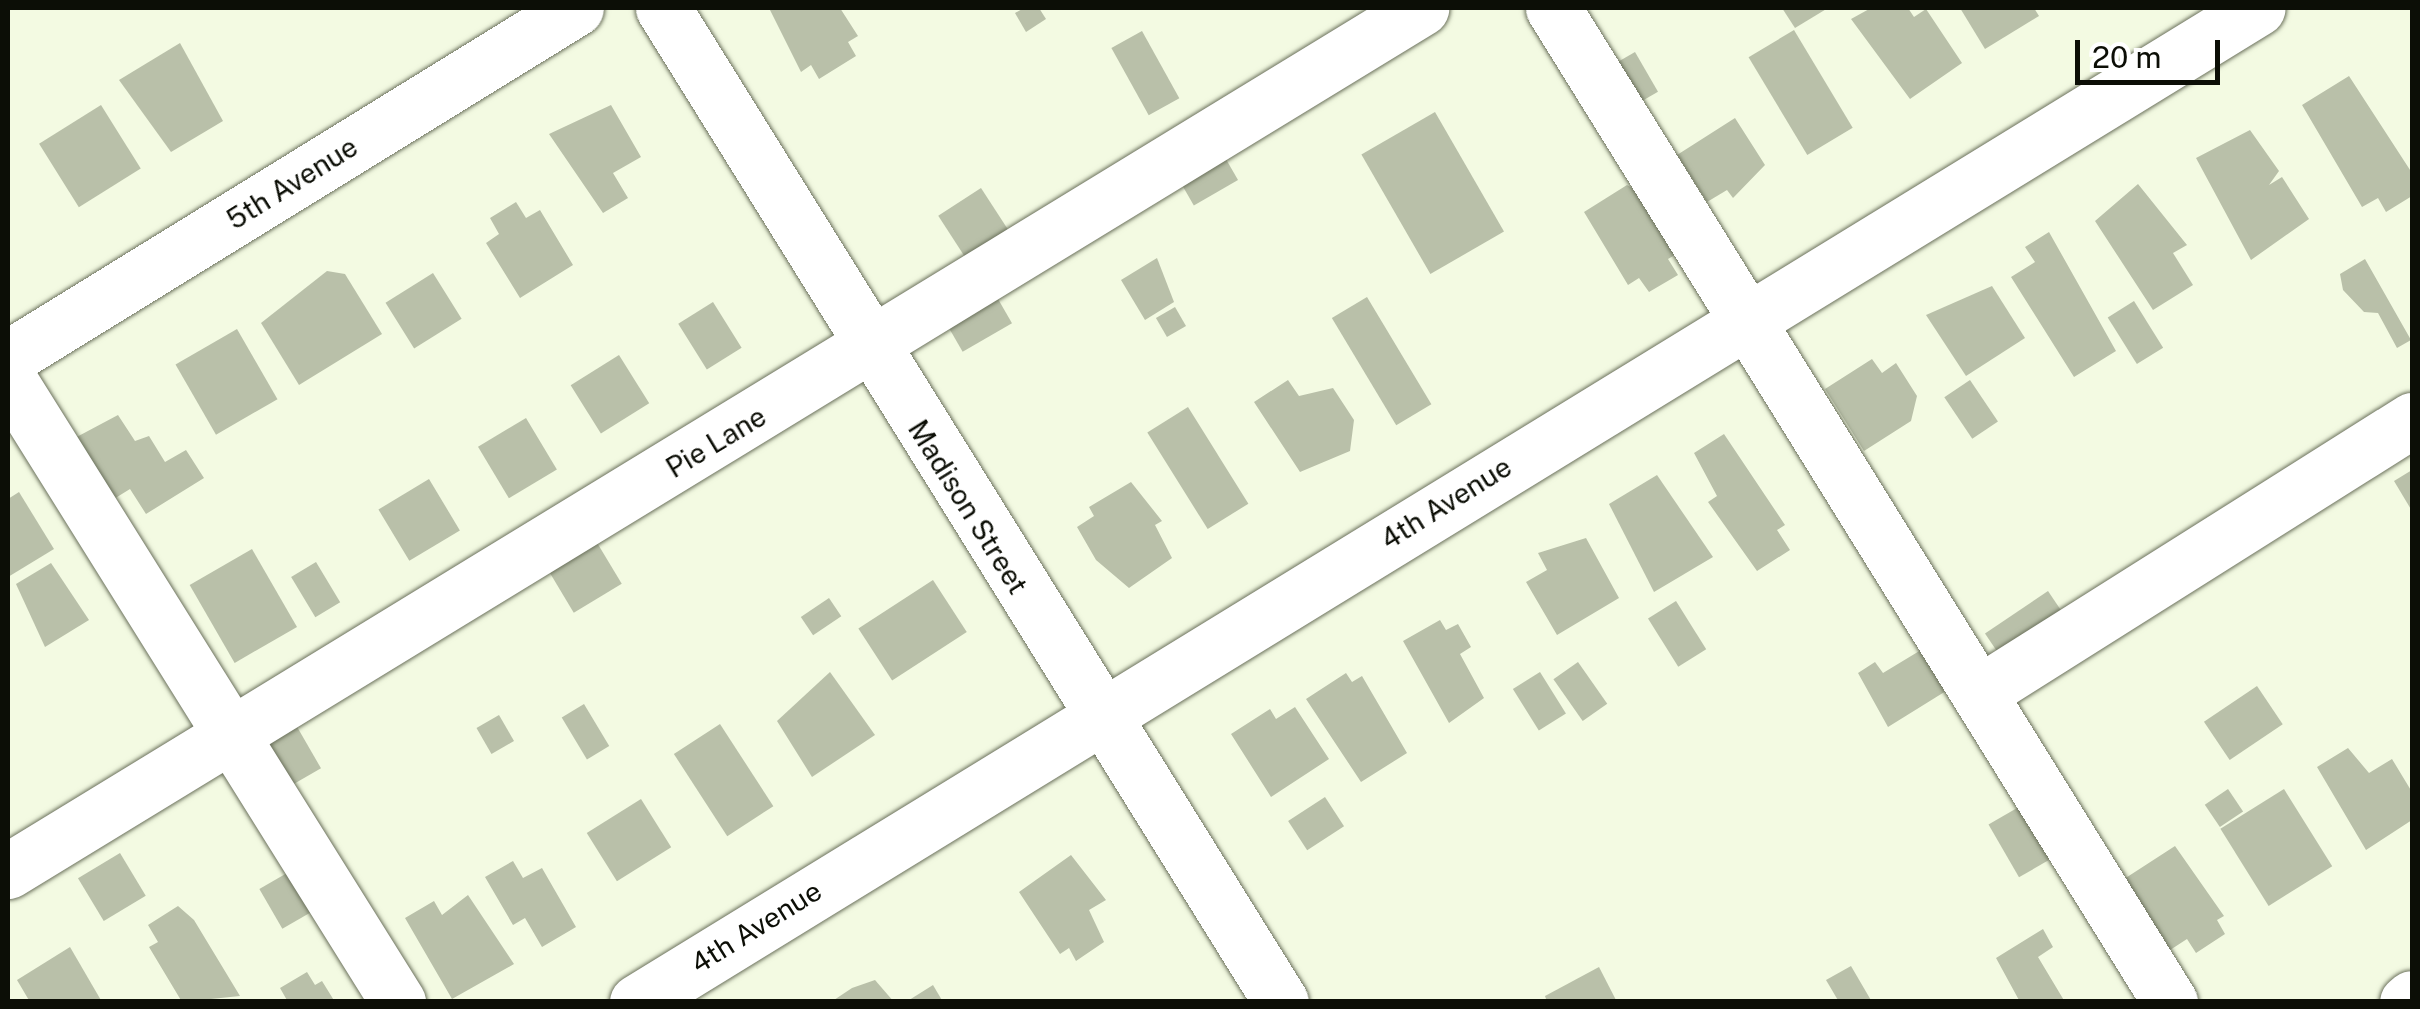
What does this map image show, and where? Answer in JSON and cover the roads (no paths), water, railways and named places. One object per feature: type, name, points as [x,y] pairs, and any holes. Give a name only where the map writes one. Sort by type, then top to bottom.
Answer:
[{"type":"street","name":"5th Avenue","points":[[8,358],[576,8]]},
{"type":"street","name":"Madison Street","points":[[663,8],[1097,717],[1282,1002]]},
{"type":"street","name":"Pie Lane","points":[[8,871],[226,734],[871,350],[1422,8]]},
{"type":"street","points":[[1554,8],[2170,1002]]},
{"type":"street","name":"4th Avenue","points":[[636,1002],[2258,8]]},
{"type":"street","points":[[8,378],[226,734],[398,1002]]},
{"type":"street","points":[[1979,694],[2412,420]]}]
